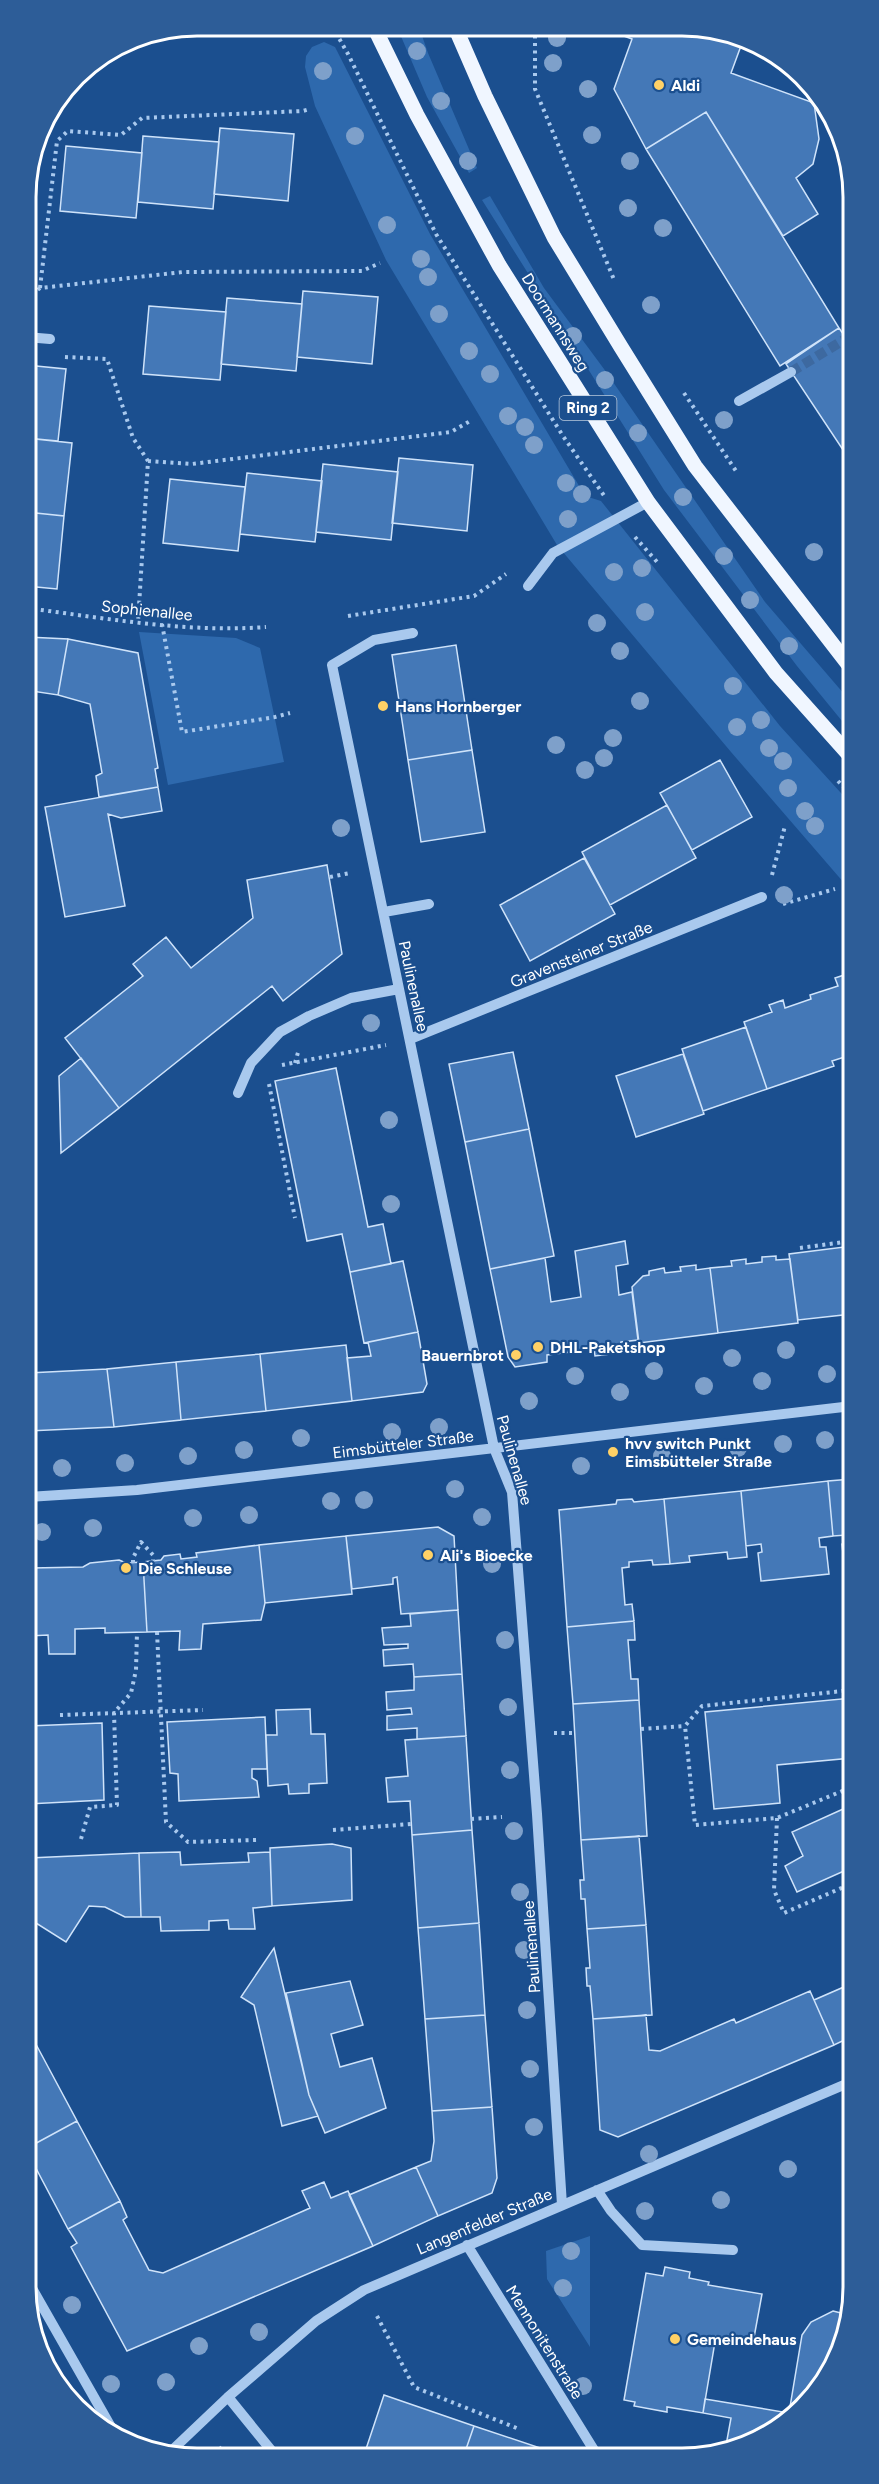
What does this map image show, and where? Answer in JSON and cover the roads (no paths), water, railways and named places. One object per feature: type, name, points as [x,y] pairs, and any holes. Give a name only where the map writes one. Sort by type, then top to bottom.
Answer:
[{"type":"main road","name":"Doormannsweg","points":[[378,36],[417,115],[499,265],[648,502],[776,673],[843,748]]},
{"type":"main road","points":[[459,36],[485,96],[554,237],[621,347],[695,466],[843,658]]},
{"type":"street","points":[[36,338],[50,339]]},
{"type":"street","points":[[739,401],[791,372]]},
{"type":"street","points":[[528,586],[553,553],[648,502]]},
{"type":"street","name":"Paulinenallee","points":[[413,633],[374,640],[332,664],[494,1448],[512,1492],[516,1518],[537,1803],[562,2205]]},
{"type":"street","name":"Gravensteiner Straße","points":[[410,1039],[762,897]]},
{"type":"street","points":[[384,912],[429,903]]},
{"type":"street","points":[[238,1093],[251,1063],[280,1032],[309,1016],[351,998],[399,989]]},
{"type":"street","name":"Eimsbütteler Straße","points":[[36,1496],[137,1490],[843,1407]]},
{"type":"street","name":"Langenfelder Straße","points":[[176,2446],[228,2397],[316,2321],[364,2290],[843,2085]]},
{"type":"street","points":[[597,2190],[611,2211],[642,2245],[733,2250]]},
{"type":"street","name":"Mennonitenstraße","points":[[467,2245],[593,2448]]},
{"type":"street","points":[[36,2296],[107,2421]]},
{"type":"street","points":[[228,2397],[269,2448]]},
{"type":"tunnel","points":[[791,372],[843,340]]},
{"type":"place","name":"Aldi","points":[[659,85]]},
{"type":"place","name":"Hans Hornberger","points":[[383,706]]},
{"type":"place","name":"DHL-Paketshop","points":[[538,1347]]},
{"type":"place","name":"Bauernbrot","points":[[516,1355]]},
{"type":"place","name":"hvv switch Punkt Eimsbütteler Straße","points":[[613,1452]]},
{"type":"place","name":"Ali's Bioecke","points":[[428,1555]]},
{"type":"place","name":"Die Schleuse","points":[[126,1568]]},
{"type":"place","name":"Gemeindehaus","points":[[675,2339]]}]
